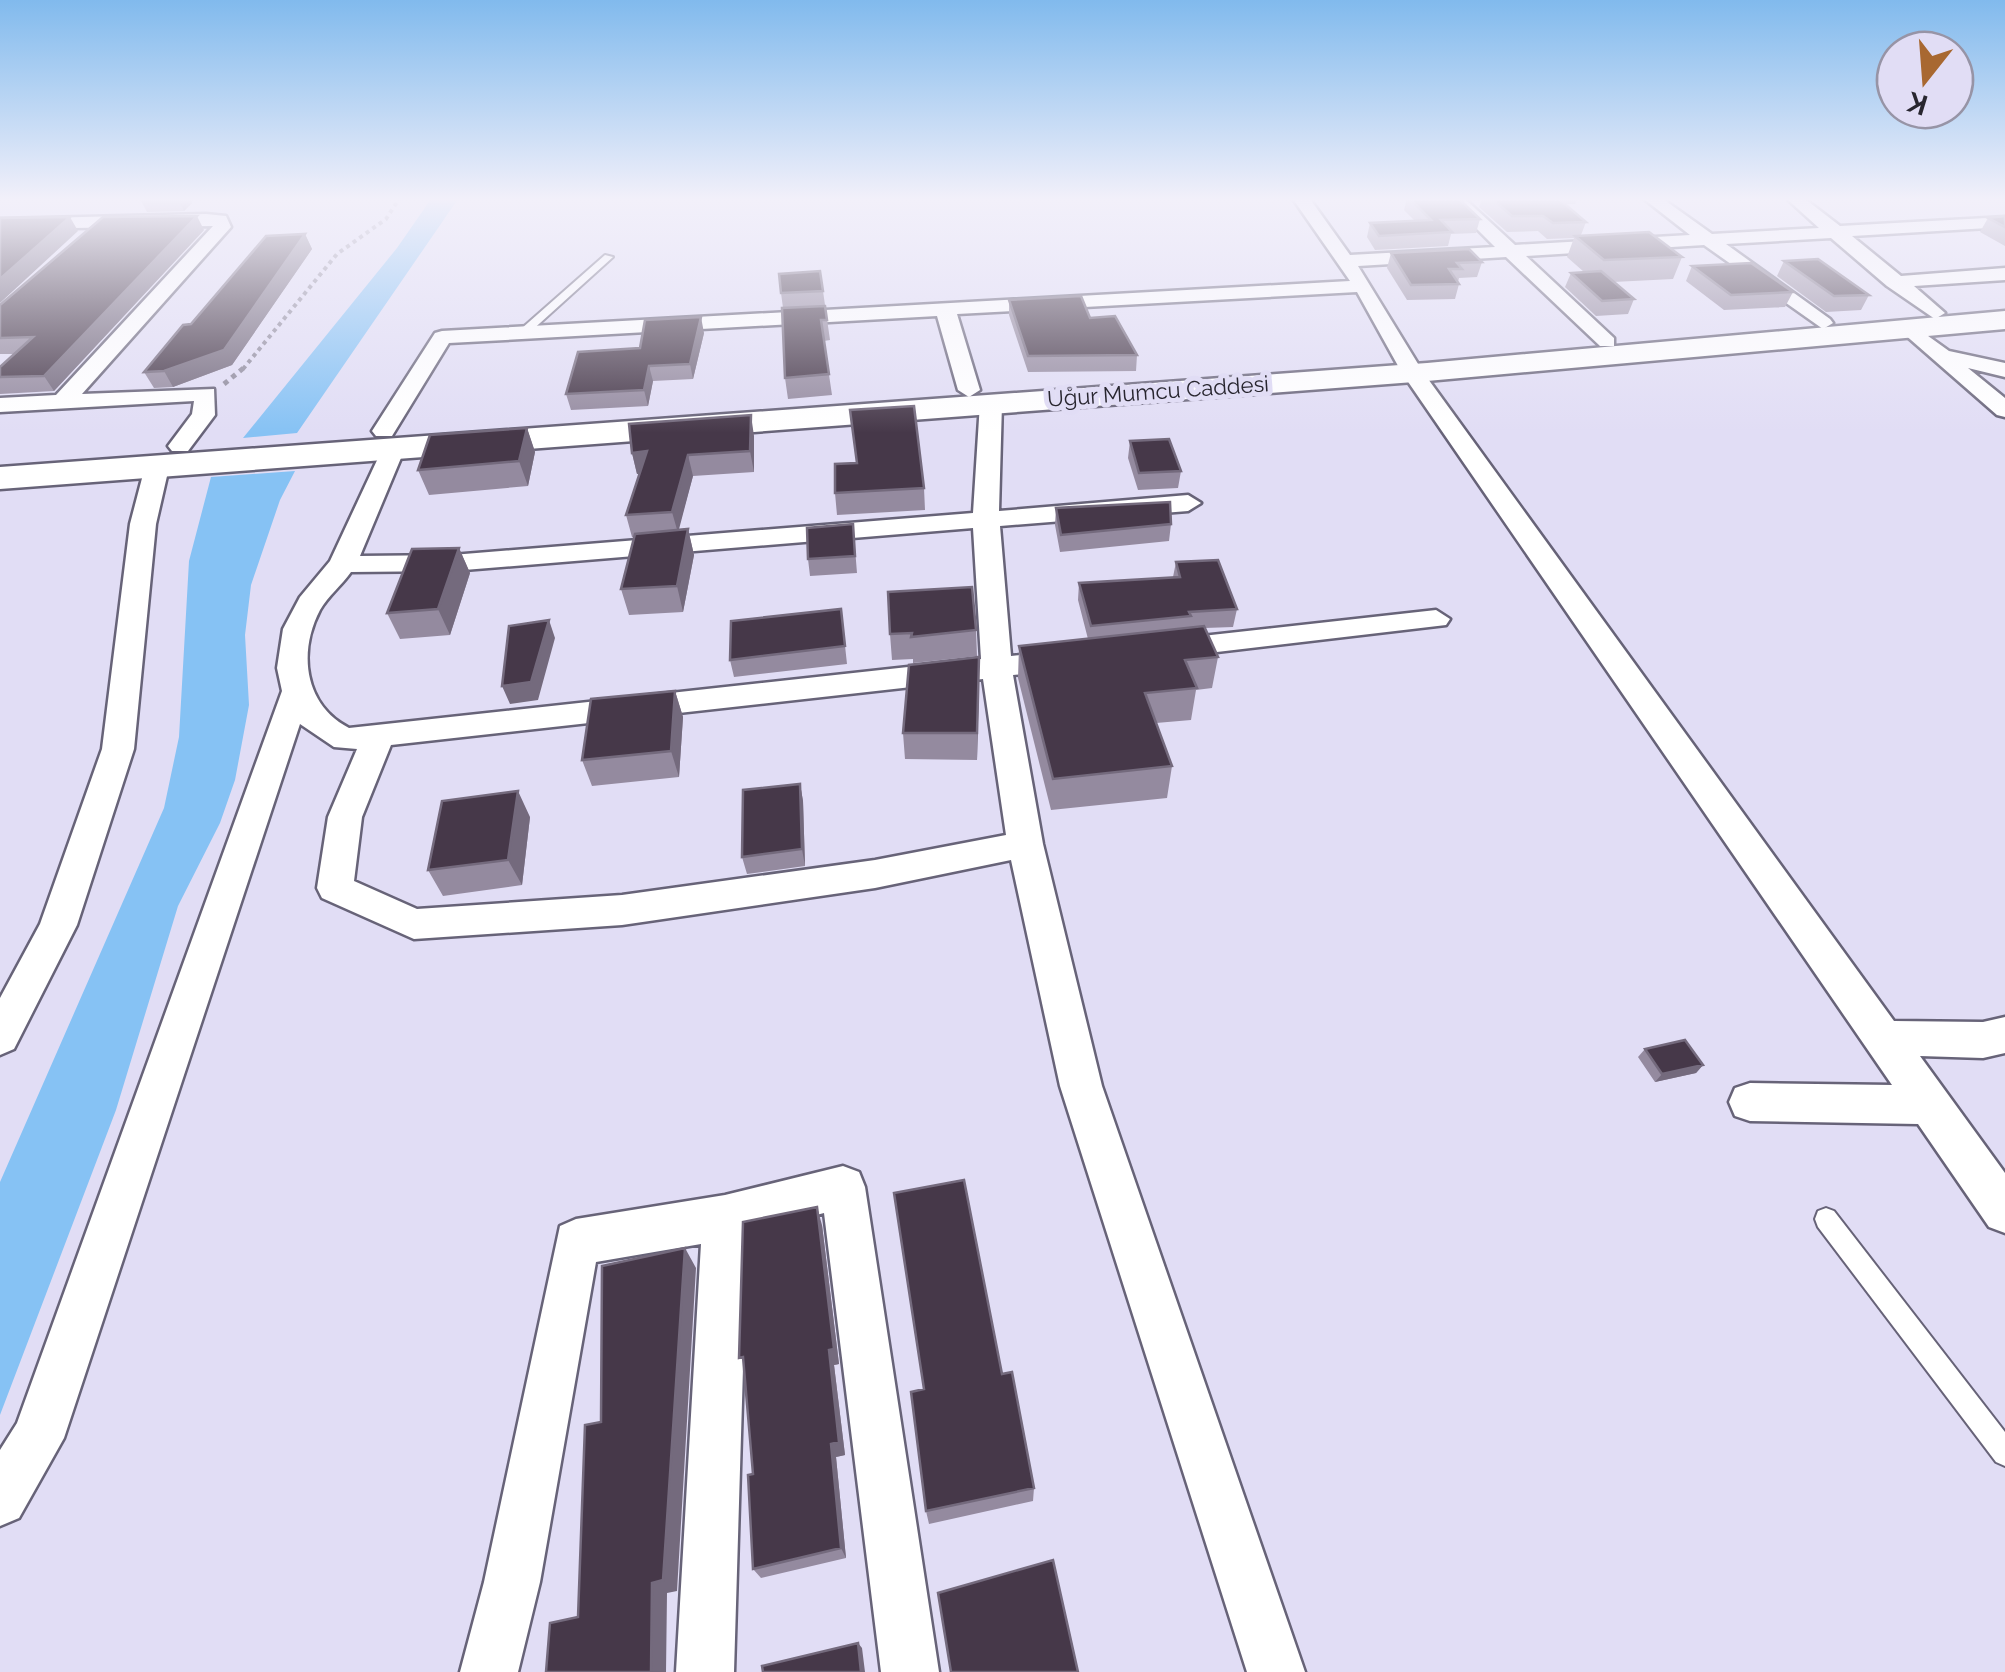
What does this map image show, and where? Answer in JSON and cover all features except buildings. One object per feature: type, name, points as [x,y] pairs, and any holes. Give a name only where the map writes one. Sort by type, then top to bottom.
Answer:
[{"type":"street","points":[[63,402],[177,277]]},
{"type":"street","points":[[1357,277],[1404,356],[1879,1038],[2005,1211]]},
{"type":"street","points":[[1538,277],[1607,342]]},
{"type":"street","points":[[1761,277],[1823,322]]},
{"type":"street","points":[[1888,277],[1927,328],[2005,410]]},
{"type":"street","points":[[1894,282],[1963,277]]},
{"type":"street","points":[[0,1499],[38,1438],[294,694],[294,644],[306,608],[343,564],[375,498],[389,438],[442,337],[1363,286]]},
{"type":"street","name":"Uğur Mumcu Caddesi","points":[[1404,356],[1494,352],[1823,322],[1927,328],[2005,306]]},
{"type":"street","points":[[945,307],[980,396],[997,668],[1025,844],[1081,1086],[1276,1672]]},
{"type":"street","name":"Uğur Mumcu Caddesi","points":[[169,455],[980,396],[1404,356],[1927,328],[2005,320]]},
{"type":"street","points":[[1927,328],[2005,370]]},
{"type":"street","points":[[0,405],[206,394],[202,415],[169,455],[143,524],[118,749],[58,925],[0,1038]]},
{"type":"street","points":[[0,461],[169,455]]},
{"type":"street","points":[[0,478],[169,455]]},
{"type":"street","points":[[343,564],[452,564],[1188,504]]},
{"type":"street","points":[[1130,653],[1436,619]]},
{"type":"street","points":[[294,694],[322,730],[345,739],[1092,657]]},
{"type":"street","points":[[379,736],[345,817],[335,888],[414,924],[622,910],[875,874],[1025,844]]},
{"type":"street","points":[[1879,1038],[1983,1040],[2005,1035]]},
{"type":"street","points":[[1750,1102],[1928,1104]]},
{"type":"street","points":[[489,1672],[512,1582],[576,1242],[725,1217],[843,1188],[910,1672]]},
{"type":"street","points":[[705,1672],[725,1217]]},
{"type":"lane","points":[[524,331],[586,277]]},
{"type":"lane","points":[[1826,1219],[2005,1453]]},
{"type":"path","points":[[206,394],[252,360],[318,277]]},
{"type":"water","points":[[373,277],[404,277],[297,433],[243,438]]},
{"type":"water","points":[[295,471],[280,500],[251,585],[245,635],[249,705],[235,780],[220,823],[178,906],[116,1110],[0,1415],[0,1182],[164,808],[179,737],[189,561],[211,477]]}]
